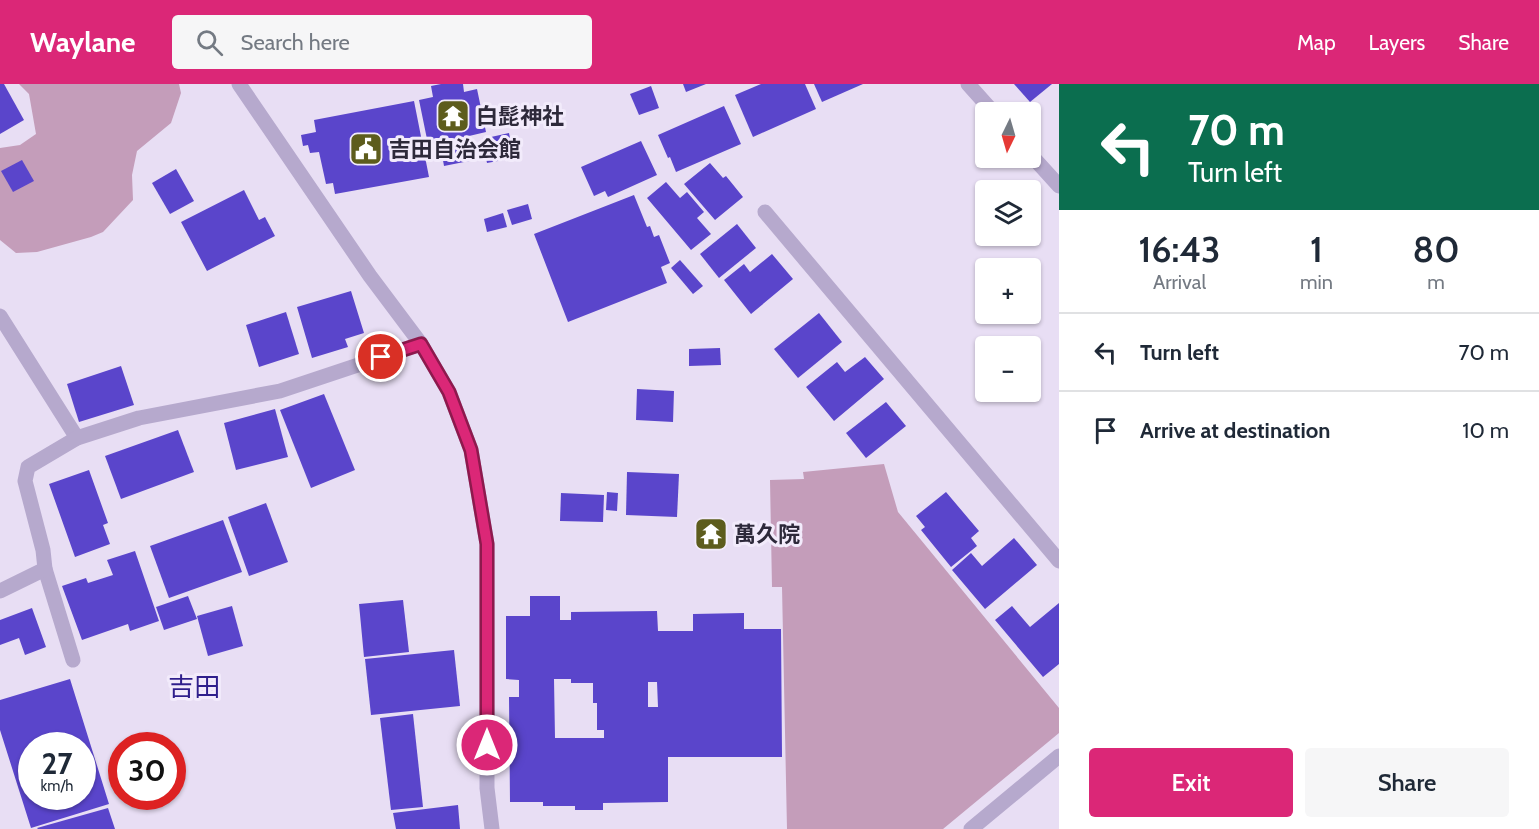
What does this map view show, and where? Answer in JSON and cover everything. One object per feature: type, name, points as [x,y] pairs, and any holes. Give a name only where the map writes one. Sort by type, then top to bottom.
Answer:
[{"type":"street","points":[[239,84],[370,276],[421,344],[449,392],[471,450],[487,544],[487,788],[492,829]]},
{"type":"street","points":[[968,84],[984,102]]},
{"type":"street","points":[[1041,166],[1059,186]]},
{"type":"street","points":[[765,213],[1059,561]]},
{"type":"street","points":[[0,316],[77,438]]},
{"type":"street","points":[[73,660],[45,569],[44,550],[25,482],[28,467],[77,438],[139,418],[280,391],[421,344]]},
{"type":"street","points":[[0,591],[45,569]]},
{"type":"street","points":[[971,829],[1059,756]]},
{"type":"shaded area","points":[[19,84],[179,84],[181,93],[171,123],[137,151],[132,175],[133,200],[103,232],[37,252],[16,253],[0,240],[0,148],[20,145],[36,134],[29,94]]},
{"type":"shaded area","points":[[884,464],[898,512],[1059,708],[1059,733],[943,829],[787,829],[782,587],[772,587],[770,480],[804,479],[803,472]]},
{"type":"building","points":[[0,84],[4,84],[24,120],[0,134]]},
{"type":"building","name":"白髭神社","points":[[463,84],[464,92],[477,89],[486,132],[469,136],[471,144],[476,143],[479,159],[444,166],[441,149],[448,148],[446,141],[428,144],[419,100],[433,97],[431,86]]},
{"type":"building","points":[[683,84],[706,84],[686,92]]},
{"type":"building","points":[[761,84],[805,84],[816,109],[753,137],[735,95]]},
{"type":"building","points":[[814,84],[863,84],[822,102]]},
{"type":"building","points":[[1014,84],[1052,84],[1030,102]]},
{"type":"building","points":[[651,86],[659,108],[639,115],[630,94]]},
{"type":"building","name":"吉田自治会館","points":[[414,101],[429,177],[335,194],[333,183],[326,184],[319,152],[310,153],[308,145],[303,146],[301,135],[316,132],[314,120]]},
{"type":"building","points":[[724,106],[741,144],[676,172],[658,135]]},
{"type":"building","points":[[509,133],[514,158],[487,163],[482,139]]},
{"type":"building","points":[[641,141],[657,175],[608,197],[605,191],[594,196],[581,167]]},
{"type":"building","points":[[22,160],[34,181],[13,192],[1,171]]},
{"type":"building","points":[[710,163],[723,178],[726,176],[743,197],[715,220],[684,184]]},
{"type":"building","points":[[176,169],[194,201],[170,214],[152,183]]},
{"type":"building","points":[[666,182],[680,198],[687,192],[704,212],[697,218],[711,234],[691,250],[647,198]]},
{"type":"building","points":[[244,190],[259,220],[265,217],[275,236],[207,271],[181,222]]},
{"type":"building","points":[[634,195],[647,227],[650,226],[654,237],[659,235],[670,263],[661,267],[667,283],[568,322],[534,234]]},
{"type":"building","points":[[528,204],[532,219],[512,225],[507,210]]},
{"type":"building","points":[[503,213],[507,227],[487,232],[484,219]]},
{"type":"building","points":[[737,224],[756,248],[719,278],[700,254]]},
{"type":"building","points":[[772,254],[793,279],[751,314],[724,280],[744,264],[750,272]]},
{"type":"building","points":[[680,260],[703,286],[693,294],[671,268]]},
{"type":"building","points":[[351,291],[364,333],[345,339],[348,347],[312,358],[297,307]]},
{"type":"building","points":[[286,312],[299,354],[259,367],[246,325]]},
{"type":"building","points":[[819,313],[842,342],[798,378],[774,349]]},
{"type":"building","points":[[720,348],[721,365],[689,366],[689,349]]},
{"type":"building","points":[[865,357],[884,379],[834,421],[806,387],[837,362],[845,372]]},
{"type":"building","points":[[121,366],[134,405],[79,422],[67,384]]},
{"type":"building","points":[[637,389],[674,391],[673,422],[636,420]]},
{"type":"building","points":[[324,394],[355,470],[311,488],[280,410]]},
{"type":"building","points":[[886,402],[906,426],[866,458],[846,433]]},
{"type":"building","points":[[275,409],[288,457],[236,470],[224,423]]},
{"type":"building","points":[[178,430],[194,472],[121,499],[105,456]]},
{"type":"building","points":[[89,470],[108,523],[103,525],[110,544],[75,557],[49,484]]},
{"type":"building","points":[[627,472],[679,474],[677,517],[626,515]]},
{"type":"building","points":[[607,492],[618,493],[617,511],[606,510]]},
{"type":"building","points":[[946,492],[979,531],[971,538],[977,546],[951,567],[921,530],[925,527],[916,516]]},
{"type":"building","points":[[561,493],[604,495],[603,522],[560,521]]},
{"type":"building","points":[[266,503],[288,562],[249,576],[228,517]]},
{"type":"building","points":[[223,520],[242,572],[169,598],[150,546]]},
{"type":"building","points":[[1014,538],[1037,565],[985,609],[952,570],[971,553],[982,566]]},
{"type":"building","points":[[135,551],[159,621],[130,631],[128,624],[82,640],[62,586],[86,578],[88,583],[113,575],[107,560]]},
{"type":"building","points":[[188,596],[197,619],[164,630],[156,607]]},
{"type":"building","points":[[530,596],[560,596],[560,620],[571,620],[571,612],[657,611],[658,631],[693,631],[693,614],[744,613],[744,629],[781,629],[782,757],[668,757],[668,802],[603,803],[603,810],[575,810],[575,806],[543,806],[543,802],[510,802],[509,697],[519,697],[519,680],[506,679],[506,616],[530,616]],"holes":[[[554,679],[571,679],[571,683],[593,683],[593,703],[597,703],[597,730],[604,730],[604,738],[555,738]],[[648,682],[657,682],[658,707],[648,707]]]},
{"type":"building","points":[[403,600],[409,652],[364,657],[359,604]]},
{"type":"building","points":[[1059,603],[1059,664],[1043,677],[995,620],[1012,606],[1030,627]]},
{"type":"building","points":[[232,606],[243,646],[208,656],[197,616]]},
{"type":"building","points":[[32,608],[46,647],[25,655],[19,638],[0,645],[0,620]]},
{"type":"building","points":[[454,650],[460,706],[371,715],[365,659]]},
{"type":"building","points":[[70,679],[87,732],[18,732],[18,787],[0,730],[0,700]]},
{"type":"building","points":[[413,714],[423,807],[391,810],[380,718]]},
{"type":"building","points":[[96,762],[108,801],[108,804],[96,808]]},
{"type":"building","points":[[458,805],[460,829],[396,829],[393,813]]},
{"type":"building","points":[[108,808],[115,829],[38,829]]},
{"type":"building","points":[[25,810],[90,810],[31,828]]},
{"type":"place","name":"白髭神社","points":[[453,116]]},
{"type":"place","name":"吉田自治会館","points":[[366,149]]},
{"type":"place","name":"萬久院","points":[[711,534]]},
{"type":"district","name":"吉田","points":[[194,687]]},
{"type":"route","points":[[381,357],[421,344],[449,392],[471,450],[487,544],[487,745]]}]
